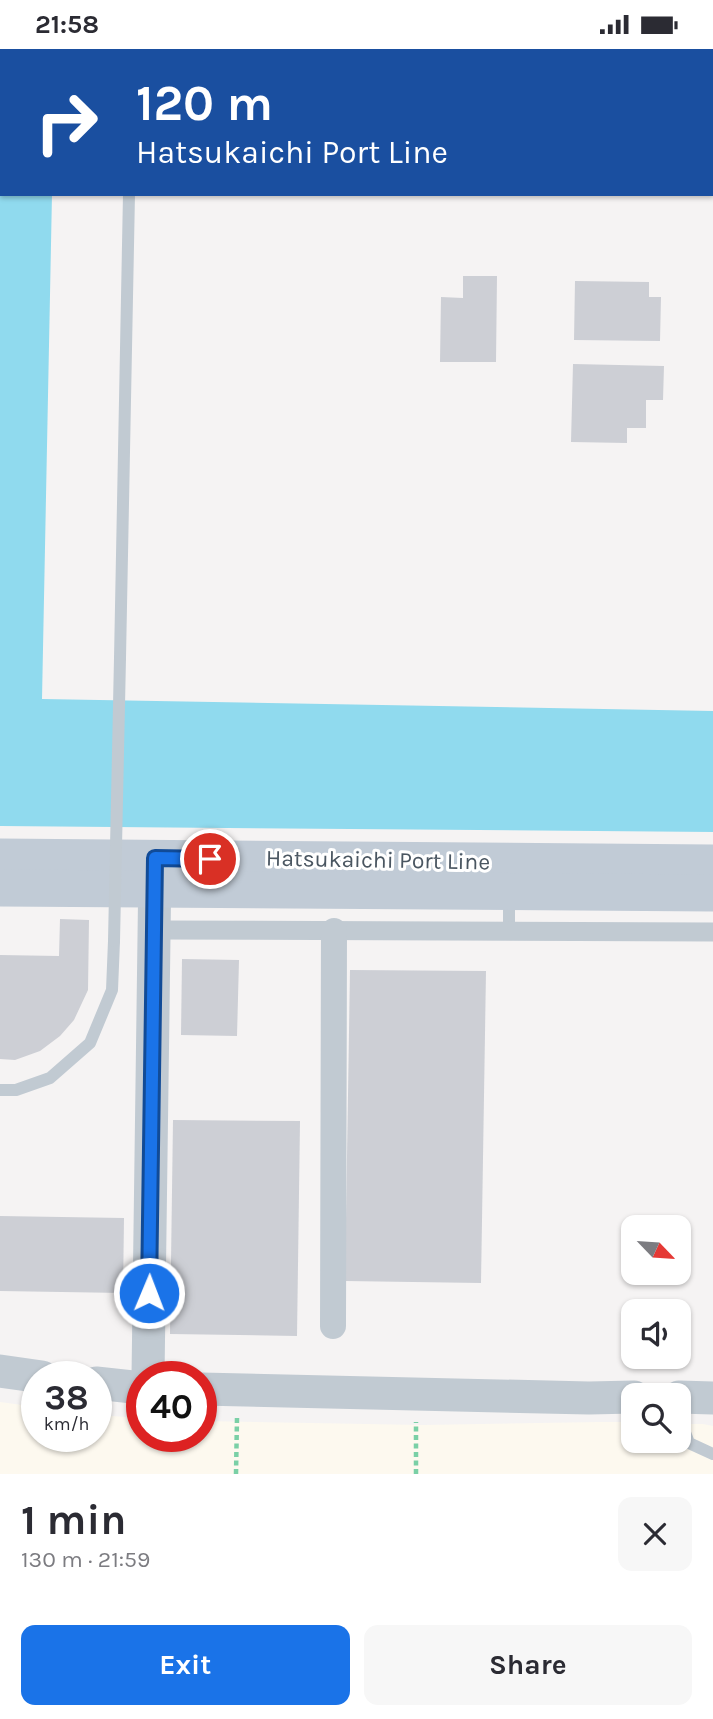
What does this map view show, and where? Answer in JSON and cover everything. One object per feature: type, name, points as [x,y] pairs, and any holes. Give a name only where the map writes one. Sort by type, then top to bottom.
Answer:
[{"type":"main road","name":"Hatsukaichi Port Line","points":[[0,857],[155,874]]},
{"type":"main road","name":"Hatsukaichi Port Line","points":[[509,877],[713,863]]},
{"type":"main road","name":"Hatsukaichi Port Line","points":[[0,888],[155,874],[509,877],[713,893]]},
{"type":"street","points":[[148,1361],[155,874]]},
{"type":"street","points":[[155,930],[713,932]]},
{"type":"street","points":[[333,1326],[334,931]]},
{"type":"street","points":[[0,1371],[21,1374]]},
{"type":"street","points":[[217,1389],[621,1397]]},
{"type":"lane","points":[[0,1090],[16,1090],[50,1078],[90,1043],[112,990],[129,196]]},
{"type":"lane","points":[[509,877],[509,931]]},
{"type":"lane","points":[[692,1397],[684,1430],[689,1443],[713,1454]]},
{"type":"path","points":[[236,1474],[237,1418]]},
{"type":"path","points":[[416,1421],[416,1474]]},
{"type":"shaded area","points":[[0,1402],[21,1405],[21,1452],[112,1452],[112,1416],[126,1417],[126,1452],[217,1452],[217,1421],[422,1425],[621,1422],[621,1453],[691,1453],[691,1424],[713,1426],[713,1474],[0,1474]]},
{"type":"water","points":[[0,196],[52,196],[42,699],[713,711],[713,832],[0,826]]},
{"type":"building","points":[[463,276],[497,276],[496,362],[440,362],[441,297],[463,298]]},
{"type":"building","points":[[575,281],[649,282],[649,297],[661,297],[660,341],[574,340]]},
{"type":"building","points":[[573,364],[664,366],[663,400],[646,400],[646,428],[627,428],[627,443],[571,442]]},
{"type":"building","points":[[60,919],[89,920],[88,990],[74,1020],[60,1036],[40,1051],[15,1060],[0,1059],[0,955],[59,956]]},
{"type":"building","points":[[182,959],[239,960],[237,1036],[181,1035]]},
{"type":"building","points":[[350,970],[486,971],[481,1283],[345,1281]]},
{"type":"building","points":[[173,1120],[300,1121],[297,1336],[170,1334]]},
{"type":"building","points":[[0,1216],[124,1218],[123,1293],[0,1291]]},
{"type":"route","points":[[149,1293],[155,858],[210,859]]}]
